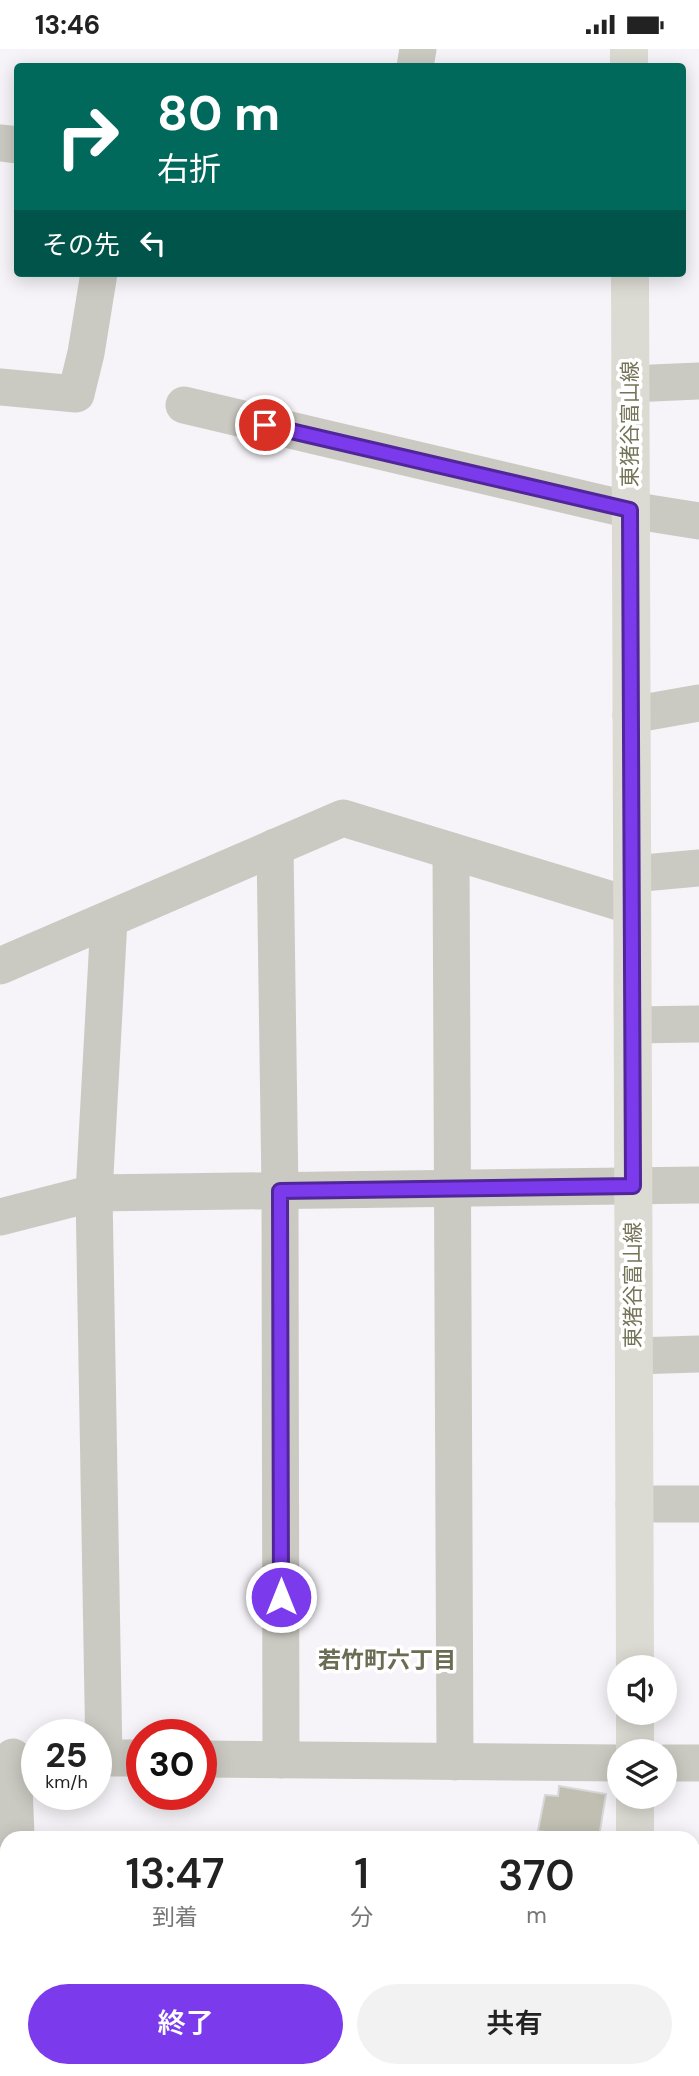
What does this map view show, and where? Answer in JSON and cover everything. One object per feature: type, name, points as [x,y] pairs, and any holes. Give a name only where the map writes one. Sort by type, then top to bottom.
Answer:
[{"type":"main road","name":"東猪谷富山線","points":[[629,277],[635,1655]]},
{"type":"main road","points":[[635,1809],[635,1831]]},
{"type":"street","points":[[0,387],[76,394],[86,353],[98,277]]},
{"type":"street","points":[[630,384],[699,381]]},
{"type":"street","points":[[184,405],[630,510],[699,520]]},
{"type":"street","points":[[631,715],[699,703]]},
{"type":"street","points":[[0,965],[343,818],[451,851],[632,890],[699,867]]},
{"type":"street","points":[[275,847],[280,1191],[281,1760]]},
{"type":"street","points":[[451,851],[455,1762]]},
{"type":"street","points":[[100,1719],[94,1193],[110,920]]},
{"type":"street","points":[[633,1025],[699,1024]]},
{"type":"street","points":[[0,1217],[94,1193],[699,1185]]},
{"type":"street","points":[[634,1356],[699,1354]]},
{"type":"street","points":[[634,1504],[699,1504]]},
{"type":"street","points":[[16,1831],[17,1757]]},
{"type":"street","points":[[217,1759],[607,1763]]},
{"type":"street","points":[[677,1763],[699,1763]]},
{"type":"building","points":[[559,1786],[606,1794],[600,1831],[538,1831],[545,1795],[558,1796]]},
{"type":"district","name":"若竹町六丁目","points":[[387,1660]]},
{"type":"route","points":[[265,425],[630,510],[633,1186],[280,1191],[281,1597]]}]
